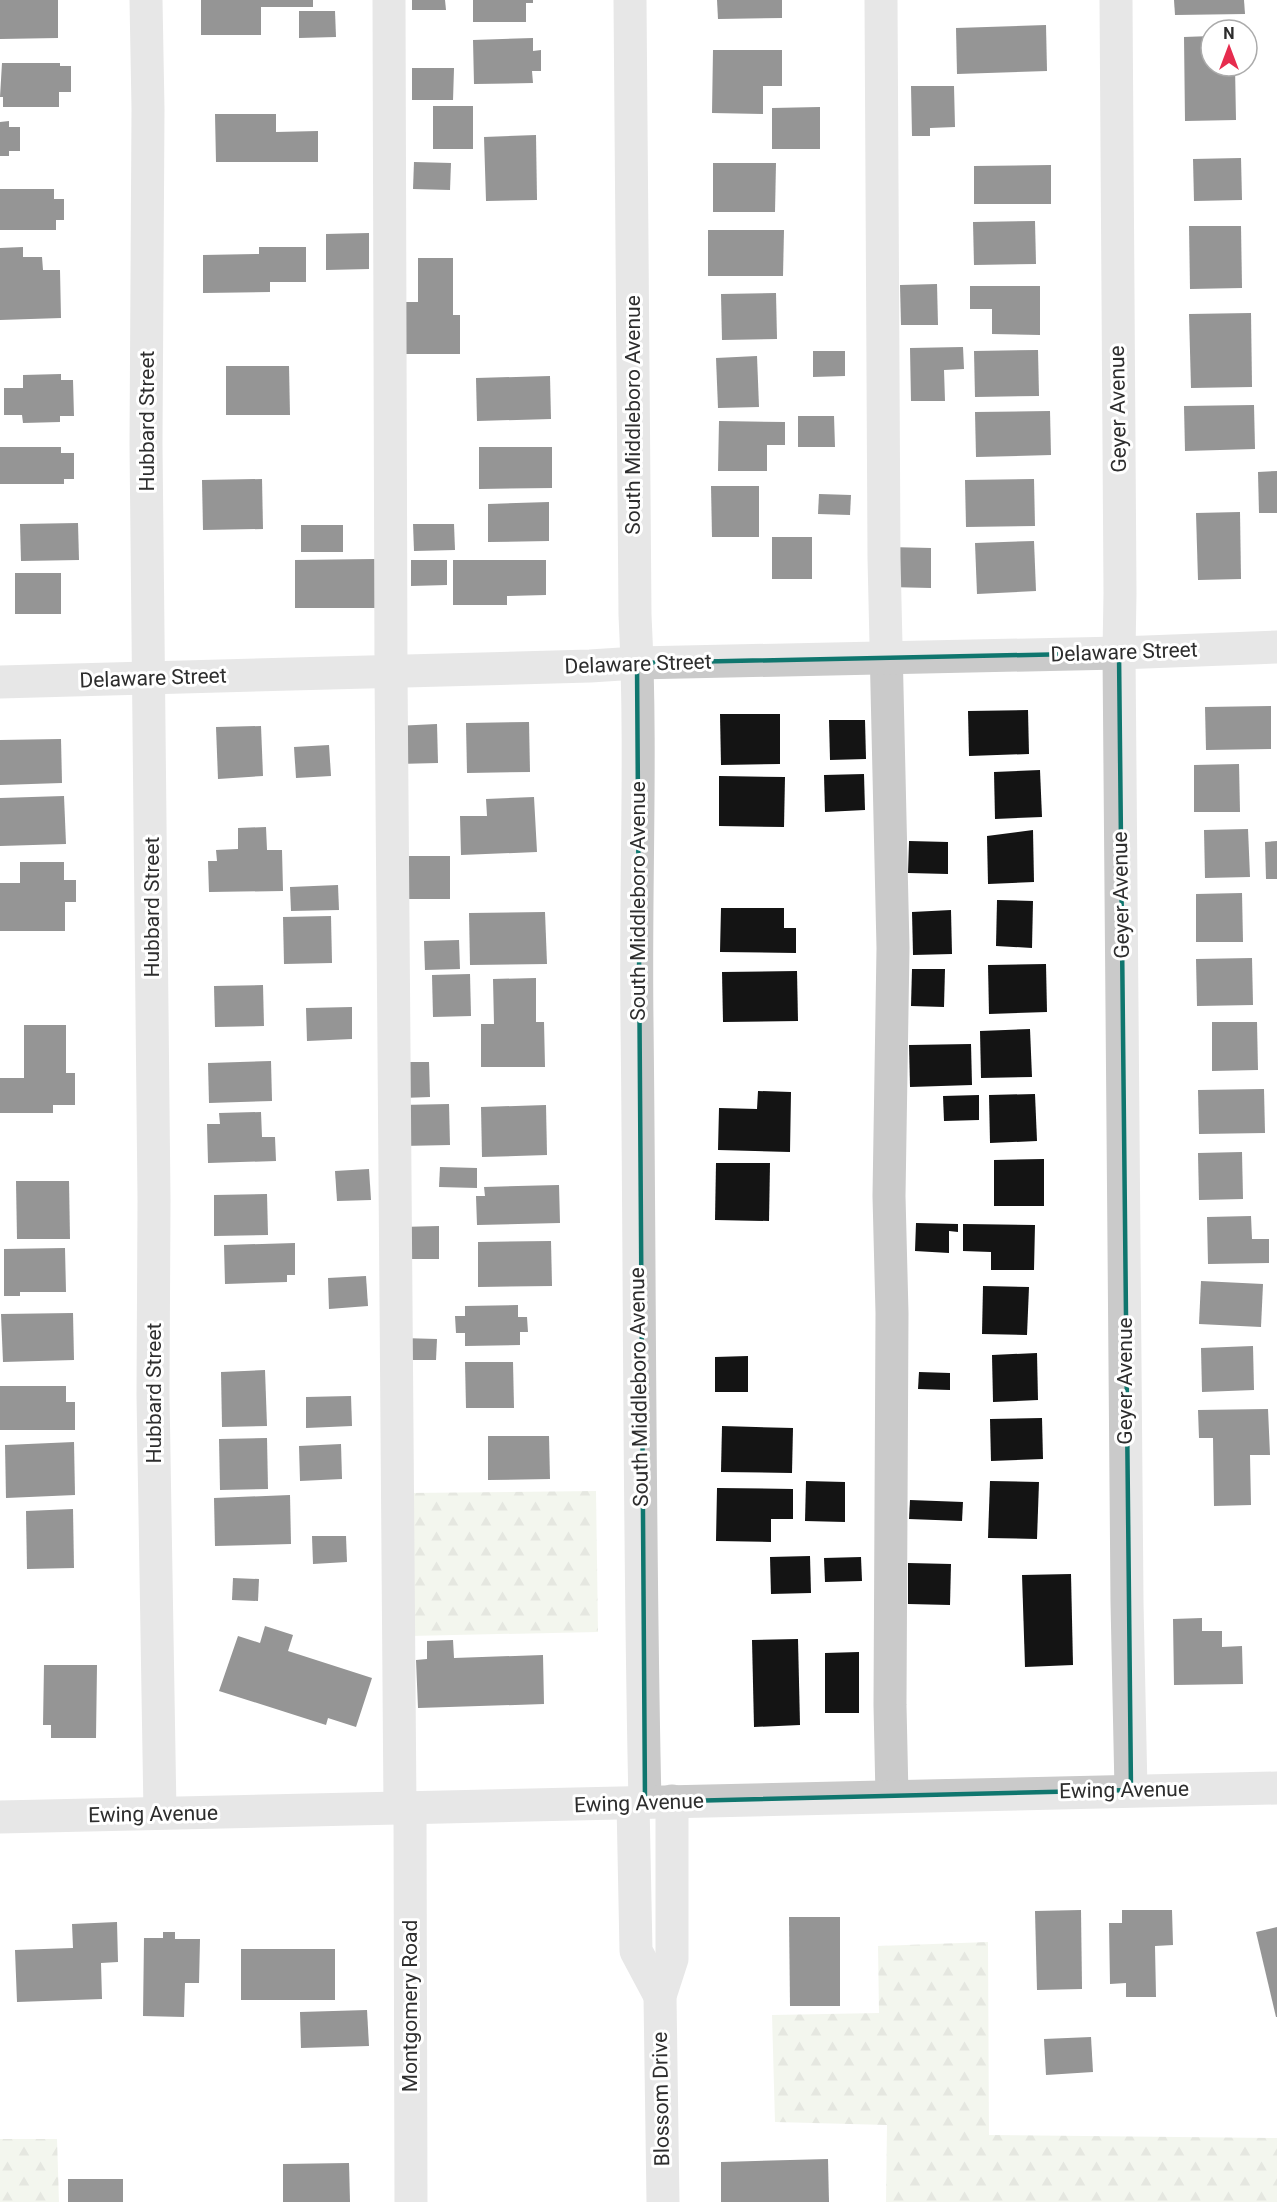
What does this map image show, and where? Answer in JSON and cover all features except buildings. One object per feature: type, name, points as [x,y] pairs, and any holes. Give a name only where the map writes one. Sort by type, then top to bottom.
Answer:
[{"type":"street","name":"Hubbard Street","points":[[146,0],[146,444],[154,1200],[153,1395],[160,1813]]},
{"type":"street","name":"Montgomery Road","points":[[389,0],[391,671],[411,2202]]},
{"type":"street","name":"South Middleboro Avenue","points":[[630,0],[634,603],[639,697],[637,1019],[640,1597],[650,1802]]},
{"type":"street","points":[[881,0],[881,213],[892,948],[890,1196],[892,1796]]},
{"type":"street","name":"Geyer Avenue","points":[[1116,0],[1119,653],[1127,1591],[1131,1790]]},
{"type":"street","name":"Delaware Street","points":[[0,682],[1277,647]]},
{"type":"street","name":"Ewing Avenue","points":[[0,1817],[1277,1788]]},
{"type":"street","name":"Blossom Drive","points":[[650,1802],[672,1959],[660,1996],[663,2202]]},
{"type":"highlighted area","points":[[1119,653],[1131,1790],[645,1802],[637,663]]},
{"type":"green space","points":[[596,1491],[598,1632],[410,1636],[408,1493]]},
{"type":"green space","points":[[988,1942],[989,2135],[1277,2138],[1277,2202],[886,2202],[887,2125],[775,2122],[772,2015],[879,2013],[878,1946]]},
{"type":"green space","points":[[0,2139],[57,2139],[59,2202],[0,2202]]}]
